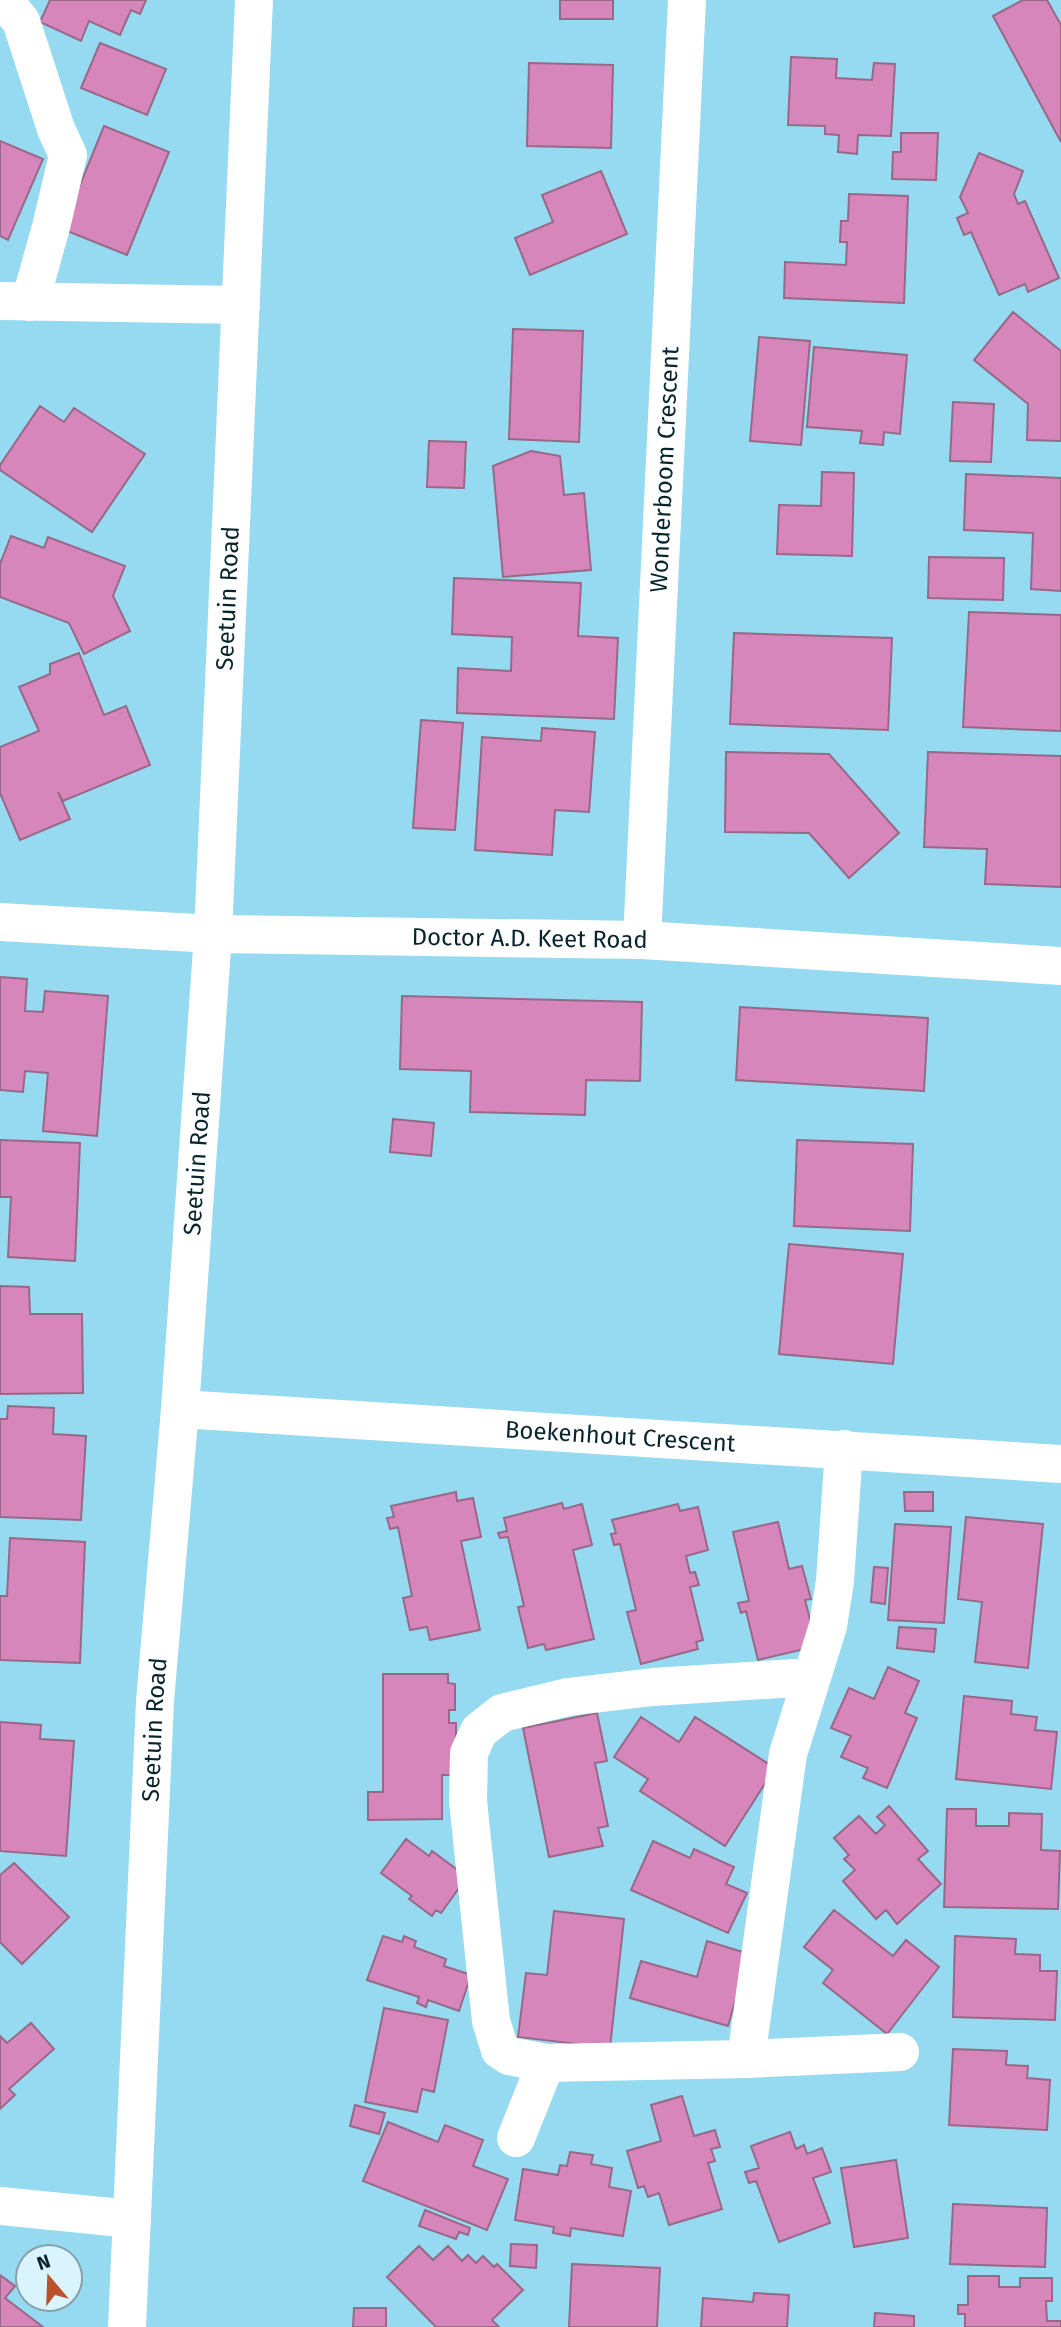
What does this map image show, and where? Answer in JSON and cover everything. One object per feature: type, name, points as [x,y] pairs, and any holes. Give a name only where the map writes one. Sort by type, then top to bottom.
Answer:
[{"type":"street","points":[[3,0],[20,21],[68,155],[51,227],[15,302],[241,304]]},
{"type":"street","name":"Seetuin Road","points":[[127,2327],[155,1700],[180,1409],[213,934],[254,0]]},
{"type":"street","name":"Wonderboom Crescent","points":[[642,940],[687,0]]},
{"type":"street","name":"Doctor A.D. Keet Road","points":[[0,922],[213,934],[642,940],[1061,965]]},
{"type":"street","name":"Boekenhout Crescent","points":[[180,1409],[1061,1464]]},
{"type":"street","points":[[746,2059],[788,1754],[828,1626],[835,1581],[844,1450]]},
{"type":"street","points":[[812,1677],[653,1687],[568,1697],[502,1713],[479,1731],[470,1753],[468,1801],[491,2021],[500,2050],[509,2056],[546,2063],[746,2059],[900,2052]]},
{"type":"street","points":[[516,2138],[546,2063]]},
{"type":"street","points":[[0,2206],[132,2219]]},
{"type":"building","points":[[50,0],[146,0],[140,14],[131,10],[120,35],[89,21],[81,41],[40,22]]},
{"type":"building","points":[[560,0],[613,0],[613,19],[560,19]]},
{"type":"building","points":[[1023,0],[1047,0],[1061,25],[1061,142],[993,16]]},
{"type":"building","points":[[100,43],[166,69],[147,115],[81,88]]},
{"type":"building","points":[[791,57],[837,59],[836,78],[872,80],[874,63],[895,64],[891,136],[858,135],[857,154],[838,152],[839,135],[825,134],[825,126],[788,125]]},
{"type":"building","points":[[529,63],[613,65],[611,148],[527,146]]},
{"type":"building","points":[[104,126],[169,152],[127,255],[62,229]]},
{"type":"building","points":[[901,133],[938,133],[936,180],[892,179],[893,152],[901,152]]},
{"type":"building","points":[[0,141],[43,159],[8,240],[0,236]]},
{"type":"building","points":[[979,153],[1023,171],[1014,194],[1018,204],[1025,201],[1059,278],[1028,292],[1025,284],[999,295],[971,232],[964,235],[957,218],[968,213],[960,197]]},
{"type":"building","points":[[601,171],[627,234],[530,275],[515,238],[553,222],[542,195]]},
{"type":"building","points":[[849,194],[908,196],[904,303],[784,298],[785,262],[846,265],[847,242],[840,242],[841,221],[848,221]]},
{"type":"building","points":[[1013,312],[1061,351],[1061,441],[1027,440],[1028,404],[974,360]]},
{"type":"building","points":[[513,329],[583,331],[579,442],[509,439]]},
{"type":"building","points":[[759,337],[810,341],[801,445],[750,441]]},
{"type":"building","points":[[814,347],[907,355],[900,434],[884,432],[883,445],[860,443],[862,431],[807,427]]},
{"type":"building","points":[[953,402],[994,404],[991,462],[950,461]]},
{"type":"building","points":[[40,406],[64,422],[74,408],[145,454],[92,532],[0,470],[0,465]]},
{"type":"building","points":[[429,441],[466,442],[464,488],[427,487]]},
{"type":"building","points":[[531,451],[560,456],[564,495],[584,493],[591,570],[503,577],[493,466]]},
{"type":"building","points":[[822,472],[854,473],[852,556],[777,554],[779,505],[821,506]]},
{"type":"building","points":[[966,474],[1061,478],[1061,591],[1031,589],[1033,533],[964,530]]},
{"type":"building","points":[[11,536],[44,548],[48,537],[125,566],[113,596],[130,631],[84,654],[69,623],[0,597],[0,564]]},
{"type":"building","points":[[929,557],[1004,558],[1003,600],[928,598]]},
{"type":"building","points":[[454,578],[581,583],[578,636],[618,638],[614,719],[457,713],[458,668],[511,671],[512,637],[452,634]]},
{"type":"building","points":[[969,612],[1061,615],[1061,731],[963,727]]},
{"type":"building","points":[[734,633],[892,638],[888,730],[730,724]]},
{"type":"building","points":[[79,653],[104,715],[126,706],[150,765],[63,801],[58,792],[70,819],[20,840],[0,793],[0,747],[39,731],[19,687],[50,674],[50,664]]},
{"type":"building","points":[[421,720],[463,723],[455,830],[413,828]]},
{"type":"building","points":[[542,728],[595,732],[589,812],[555,810],[552,855],[475,850],[482,737],[541,741]]},
{"type":"building","points":[[726,752],[829,754],[899,833],[849,878],[809,833],[725,832]]},
{"type":"building","points":[[928,752],[1061,756],[1061,887],[985,884],[987,849],[924,847]]},
{"type":"building","points":[[0,977],[27,979],[25,1011],[43,1012],[45,991],[108,996],[97,1136],[43,1131],[48,1073],[25,1071],[23,1092],[0,1090]]},
{"type":"building","points":[[402,996],[642,1002],[640,1081],[586,1080],[585,1115],[470,1112],[471,1071],[400,1069]]},
{"type":"building","points":[[740,1007],[928,1018],[924,1091],[736,1080]]},
{"type":"building","points":[[393,1119],[434,1123],[431,1156],[390,1152]]},
{"type":"building","points":[[0,1140],[80,1143],[75,1261],[8,1257],[11,1197],[0,1197]]},
{"type":"building","points":[[797,1140],[913,1144],[910,1231],[794,1226]]},
{"type":"building","points":[[789,1244],[903,1254],[893,1364],[779,1354]]},
{"type":"building","points":[[0,1286],[29,1287],[30,1314],[82,1314],[83,1393],[0,1394]]},
{"type":"building","points":[[8,1406],[54,1408],[53,1434],[86,1436],[81,1520],[0,1517],[0,1419],[7,1419]]},
{"type":"building","points":[[456,1492],[457,1501],[473,1498],[481,1537],[461,1541],[480,1630],[430,1640],[427,1627],[410,1630],[403,1598],[412,1596],[398,1527],[390,1529],[387,1518],[394,1517],[391,1506]]},
{"type":"building","points":[[904,1492],[933,1492],[933,1511],[905,1511]]},
{"type":"building","points":[[562,1503],[564,1509],[582,1504],[592,1545],[573,1550],[594,1639],[546,1650],[544,1644],[528,1648],[518,1607],[524,1606],[508,1537],[500,1538],[498,1533],[507,1531],[504,1518]]},
{"type":"building","points":[[678,1504],[680,1511],[698,1507],[708,1550],[686,1556],[690,1573],[695,1572],[699,1585],[690,1587],[703,1640],[696,1642],[698,1649],[641,1664],[627,1612],[636,1610],[620,1544],[614,1545],[611,1534],[616,1533],[612,1520]]},
{"type":"building","points":[[966,1517],[1043,1524],[1028,1668],[975,1662],[982,1602],[958,1599]]},
{"type":"building","points":[[778,1522],[789,1569],[802,1566],[811,1599],[805,1600],[817,1646],[758,1660],[746,1611],[741,1613],[738,1603],[749,1601],[733,1532]]},
{"type":"building","points":[[895,1524],[951,1527],[944,1623],[888,1620]]},
{"type":"building","points":[[10,1538],[85,1542],[80,1663],[0,1660],[0,1596],[7,1596]]},
{"type":"building","points":[[874,1567],[888,1568],[885,1604],[871,1602]]},
{"type":"building","points":[[899,1627],[936,1629],[934,1652],[897,1648]]},
{"type":"building","points":[[888,1667],[919,1681],[905,1713],[917,1718],[887,1788],[863,1778],[868,1768],[841,1757],[851,1736],[831,1728],[849,1688],[874,1699]]},
{"type":"building","points":[[383,1674],[448,1674],[448,1683],[455,1684],[455,1710],[449,1710],[449,1723],[456,1723],[456,1775],[442,1775],[442,1819],[368,1820],[368,1792],[383,1792]]},
{"type":"building","points":[[964,1696],[1012,1701],[1011,1714],[1037,1717],[1035,1730],[1057,1732],[1051,1789],[956,1779]]},
{"type":"building","points":[[597,1713],[607,1761],[595,1763],[608,1826],[598,1828],[603,1846],[549,1857],[523,1728]]},
{"type":"building","points":[[641,1717],[679,1742],[695,1717],[775,1768],[725,1846],[640,1791],[648,1779],[614,1757]]},
{"type":"building","points":[[0,1722],[41,1725],[40,1739],[74,1741],[66,1856],[0,1851]]},
{"type":"building","points":[[889,1806],[928,1851],[918,1859],[941,1884],[897,1924],[886,1910],[876,1919],[843,1881],[855,1870],[844,1859],[849,1855],[834,1838],[859,1816],[876,1834],[885,1825],[877,1817]]},
{"type":"building","points":[[947,1809],[976,1809],[976,1826],[1009,1826],[1009,1813],[1042,1814],[1041,1850],[1060,1851],[1058,1909],[944,1907]]},
{"type":"building","points":[[406,1839],[429,1856],[432,1851],[467,1877],[441,1913],[436,1910],[432,1916],[409,1899],[412,1896],[381,1873]]},
{"type":"building","points":[[653,1841],[690,1858],[694,1849],[734,1867],[726,1884],[747,1893],[728,1933],[631,1890]]},
{"type":"building","points":[[14,1863],[69,1917],[22,1964],[0,1942],[0,1875]]},
{"type":"building","points":[[834,1910],[893,1956],[906,1940],[939,1967],[887,2034],[823,1983],[833,1970],[804,1947]]},
{"type":"building","points":[[554,1911],[624,1919],[610,2048],[518,2037],[526,1973],[547,1975]]},
{"type":"building","points":[[383,1936],[402,1942],[404,1936],[416,1941],[414,1947],[446,1959],[444,1966],[471,1975],[459,2011],[428,2000],[426,2007],[417,2003],[419,1997],[367,1980]]},
{"type":"building","points":[[955,1936],[1016,1939],[1015,1954],[1040,1955],[1040,1971],[1057,1971],[1055,2020],[953,2017]]},
{"type":"building","points":[[707,1941],[749,1954],[728,2026],[630,1998],[641,1961],[697,1977]]},
{"type":"building","points":[[384,2008],[448,2020],[434,2092],[422,2089],[417,2112],[365,2102]]},
{"type":"building","points":[[31,2023],[54,2049],[9,2089],[15,2095],[0,2109],[0,2036],[7,2043]]},
{"type":"building","points":[[953,2049],[1007,2051],[1006,2065],[1028,2066],[1027,2078],[1050,2080],[1047,2130],[949,2125]]},
{"type":"building","points":[[682,2096],[694,2136],[715,2130],[720,2147],[711,2149],[715,2161],[708,2163],[722,2209],[669,2225],[659,2193],[648,2197],[644,2186],[638,2188],[627,2151],[661,2141],[651,2105]]},
{"type":"building","points":[[355,2105],[385,2113],[379,2134],[350,2126]]},
{"type":"building","points":[[388,2122],[438,2142],[445,2125],[483,2140],[473,2166],[508,2179],[487,2230],[363,2181]]},
{"type":"building","points":[[790,2132],[796,2149],[804,2145],[807,2154],[822,2148],[831,2172],[813,2178],[830,2223],[779,2242],[756,2181],[749,2183],[745,2172],[759,2168],[751,2146]]},
{"type":"building","points":[[570,2152],[593,2155],[591,2164],[612,2168],[609,2187],[631,2191],[623,2236],[571,2228],[570,2236],[553,2233],[554,2227],[515,2220],[523,2169],[558,2175],[560,2165],[567,2166]]},
{"type":"building","points":[[896,2160],[908,2238],[854,2247],[841,2168]]},
{"type":"building","points":[[953,2204],[1047,2208],[1045,2267],[950,2264]]},
{"type":"building","points":[[425,2210],[470,2228],[468,2235],[459,2232],[456,2239],[419,2226]]},
{"type":"building","points":[[511,2244],[537,2245],[536,2268],[510,2266]]},
{"type":"building","points":[[419,2246],[433,2260],[448,2246],[462,2261],[468,2255],[476,2263],[483,2256],[494,2267],[497,2264],[523,2290],[492,2320],[499,2327],[436,2327],[387,2277]]},
{"type":"building","points":[[572,2264],[660,2268],[657,2327],[569,2327]]},
{"type":"building","points":[[0,2275],[14,2285],[5,2298],[14,2305],[14,2313],[25,2313],[43,2327],[0,2327]]},
{"type":"building","points":[[968,2276],[999,2276],[999,2287],[1020,2287],[1020,2278],[1052,2278],[1052,2301],[1046,2301],[1047,2321],[1061,2321],[1061,2327],[965,2327],[965,2314],[958,2314],[958,2305],[968,2305]]},
{"type":"building","points":[[754,2293],[789,2295],[787,2327],[701,2327],[703,2298],[753,2302]]},
{"type":"building","points":[[354,2308],[386,2308],[386,2327],[353,2327]]},
{"type":"building","points":[[875,2313],[914,2316],[914,2327],[874,2327]]}]
